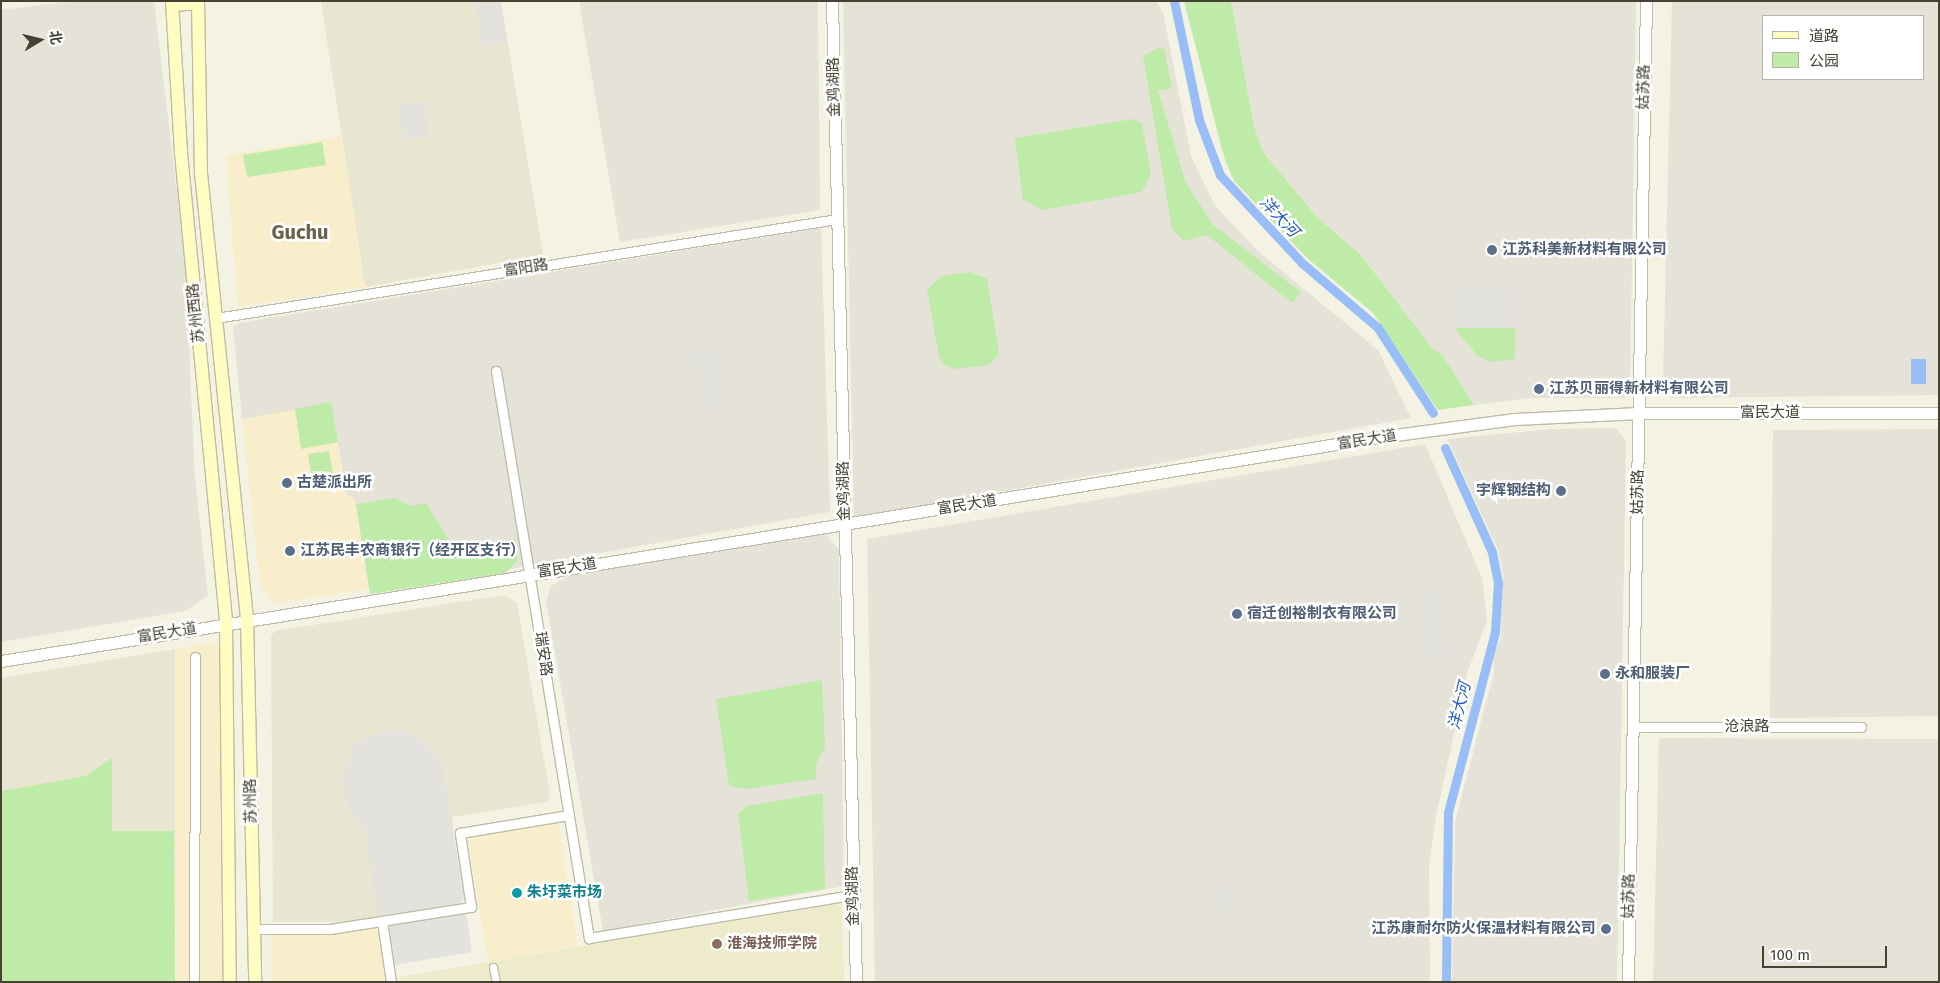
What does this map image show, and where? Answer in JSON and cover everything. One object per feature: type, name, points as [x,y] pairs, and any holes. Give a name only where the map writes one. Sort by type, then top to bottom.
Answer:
[{"type":"main road","points":[[172,3],[200,2]]},
{"type":"main road","name":"苏州西路","points":[[200,2],[198,22],[201,173],[247,620]]},
{"type":"main road","name":"苏州西路","points":[[172,3],[181,158],[226,623]]},
{"type":"main road","name":"苏州路","points":[[247,620],[255,982]]},
{"type":"main road","name":"苏州路","points":[[226,623],[230,982]]},
{"type":"street","name":"金鸡湖路","points":[[832,1],[856,982]]},
{"type":"street","name":"姑苏路","points":[[1628,982],[1646,1]]},
{"type":"street","name":"富阳路","points":[[216,318],[837,219]]},
{"type":"street","name":"瑞安路","points":[[496,371],[589,938],[854,895]]},
{"type":"street","name":"富民大道","points":[[1,661],[1380,437],[1515,419],[1639,413],[1939,413]]},
{"type":"street","points":[[194,982],[195,657]]},
{"type":"street","name":"沧浪路","points":[[1632,727],[1861,727]]},
{"type":"street","points":[[254,929],[330,929],[471,907],[460,833],[569,815]]},
{"type":"street","points":[[382,921],[391,982]]},
{"type":"street","points":[[494,968],[496,982]]},
{"type":"shaded area","points":[[74,1],[154,2],[185,259],[195,478],[208,596],[185,611],[1,642],[1,10]]},
{"type":"shaded area","points":[[321,1],[501,1],[543,255],[365,287]]},
{"type":"shaded area","points":[[475,1],[501,1],[507,43],[483,47]]},
{"type":"shaded area","points":[[579,1],[818,1],[820,210],[620,242]]},
{"type":"shaded area","points":[[843,1],[1156,1],[1163,12],[1191,156],[1215,206],[1259,252],[1378,350],[1411,418],[854,518]]},
{"type":"shaded area","points":[[1231,1],[1636,1],[1630,389],[1626,398],[1530,398],[1474,405],[1443,356],[1431,347],[1361,255],[1317,217],[1263,152],[1254,126]]},
{"type":"shaded area","points":[[1672,1],[1939,1],[1939,395],[1671,398],[1663,381]]},
{"type":"shaded area","points":[[424,101],[429,137],[403,141],[398,105]]},
{"type":"shaded area","points":[[342,136],[365,287],[238,307],[226,155]]},
{"type":"shaded area","points":[[821,228],[830,512],[370,594],[355,499],[347,495],[331,403],[242,419],[233,327],[239,323]]},
{"type":"shaded area","points":[[1446,286],[1515,287],[1515,328],[1454,328],[1446,321]]},
{"type":"shaded area","points":[[716,345],[726,406],[708,409],[702,370],[694,371],[691,349]]},
{"type":"shaded area","points":[[331,402],[346,495],[355,499],[369,589],[274,604],[260,584],[242,419]]},
{"type":"shaded area","points":[[1616,428],[1626,441],[1617,982],[1452,982],[1455,822],[1494,672],[1493,655],[1501,638],[1503,576],[1499,552],[1447,439],[1551,429]]},
{"type":"shaded area","points":[[1939,429],[1939,716],[1770,718],[1773,430]]},
{"type":"shaded area","points":[[1425,444],[1482,578],[1487,621],[1468,670],[1436,816],[1429,866],[1430,982],[875,982],[867,539]]},
{"type":"shaded area","points":[[826,534],[839,550],[844,886],[603,931],[546,601],[551,586],[568,576]]},
{"type":"shaded area","points":[[1427,590],[1450,590],[1451,659],[1428,660]]},
{"type":"shaded area","points":[[504,595],[517,603],[550,795],[547,802],[452,817],[461,903],[342,922],[273,922],[271,636],[275,631]]},
{"type":"shaded area","points":[[219,641],[223,982],[175,982],[175,649]]},
{"type":"shaded area","points":[[175,649],[175,982],[1,982],[1,678]]},
{"type":"shaded area","points":[[396,729],[423,740],[442,764],[464,897],[459,904],[377,916],[366,831],[349,812],[342,781],[353,746],[383,731]]},
{"type":"shaded area","points":[[1659,738],[1939,739],[1939,982],[1653,982]]},
{"type":"shaded area","name":"朱圩菜市场","points":[[558,823],[578,946],[488,962],[468,838]]},
{"type":"shaded area","points":[[1231,887],[1237,927],[1224,929],[1218,889]]},
{"type":"shaded area","name":"淮海技师学院","points":[[842,903],[844,982],[400,982],[399,977]]},
{"type":"shaded area","points":[[466,911],[472,952],[393,965],[386,924]]},
{"type":"shaded area","points":[[374,928],[380,931],[388,982],[271,982],[271,934],[343,933]]},
{"type":"green space","points":[[1184,1],[1231,1],[1254,126],[1263,152],[1317,217],[1361,255],[1431,347],[1443,356],[1474,405],[1438,410],[1373,313],[1308,259],[1234,181],[1224,157]]},
{"type":"green space","points":[[1160,47],[1164,49],[1172,88],[1158,91],[1186,183],[1213,225],[1301,292],[1292,303],[1207,235],[1184,241],[1172,229],[1143,56]]},
{"type":"green space","points":[[1134,119],[1142,124],[1151,175],[1142,192],[1043,210],[1023,200],[1015,138]]},
{"type":"green space","points":[[322,142],[326,165],[247,177],[243,155]]},
{"type":"green space","points":[[969,272],[987,278],[999,354],[989,365],[956,369],[944,365],[939,357],[927,290],[941,276]]},
{"type":"green space","points":[[1454,328],[1515,328],[1515,359],[1491,362],[1478,356]]},
{"type":"green space","points":[[331,402],[338,442],[301,449],[295,409]]},
{"type":"green space","points":[[329,451],[335,486],[314,490],[308,454]]},
{"type":"green space","points":[[395,498],[409,506],[426,503],[448,539],[469,548],[516,538],[517,562],[505,573],[370,594],[356,504]]},
{"type":"green space","points":[[822,680],[825,747],[816,764],[816,779],[746,789],[729,785],[716,699]]},
{"type":"green space","points":[[112,758],[112,831],[174,831],[175,982],[1,982],[1,791],[86,776]]},
{"type":"green space","points":[[823,793],[825,889],[749,901],[738,813],[748,806]]},
{"type":"water","points":[[1911,359],[1926,359],[1926,384],[1911,384]]},
{"type":"waterway","name":"洋大河","points":[[1174,1],[1199,120],[1220,175],[1302,263],[1378,328],[1433,413]]},
{"type":"waterway","name":"洋大河","points":[[1445,448],[1492,552],[1498,583],[1495,632],[1448,813],[1446,982]]},
{"type":"place","name":"江苏科美新材料有限公司","points":[[1492,250]]},
{"type":"place","name":"江苏贝丽得新材料有限公司","points":[[1539,389]]},
{"type":"place","name":"古楚派出所","points":[[287,483]]},
{"type":"place","name":"宇辉钢结构","points":[[1561,491]]},
{"type":"place","name":"江苏民丰农商银行（经开区支行）","points":[[290,551]]},
{"type":"place","name":"宿迁创裕制衣有限公司","points":[[1237,614]]},
{"type":"place","name":"永和服装厂","points":[[1605,674]]},
{"type":"place","name":"朱圩菜市场","points":[[517,893]]},
{"type":"place","name":"江苏康耐尔防火保温材料有限公司","points":[[1606,929]]},
{"type":"place","name":"淮海技师学院","points":[[717,944]]},
{"type":"district","name":"Guchu","points":[[300,232]]}]
